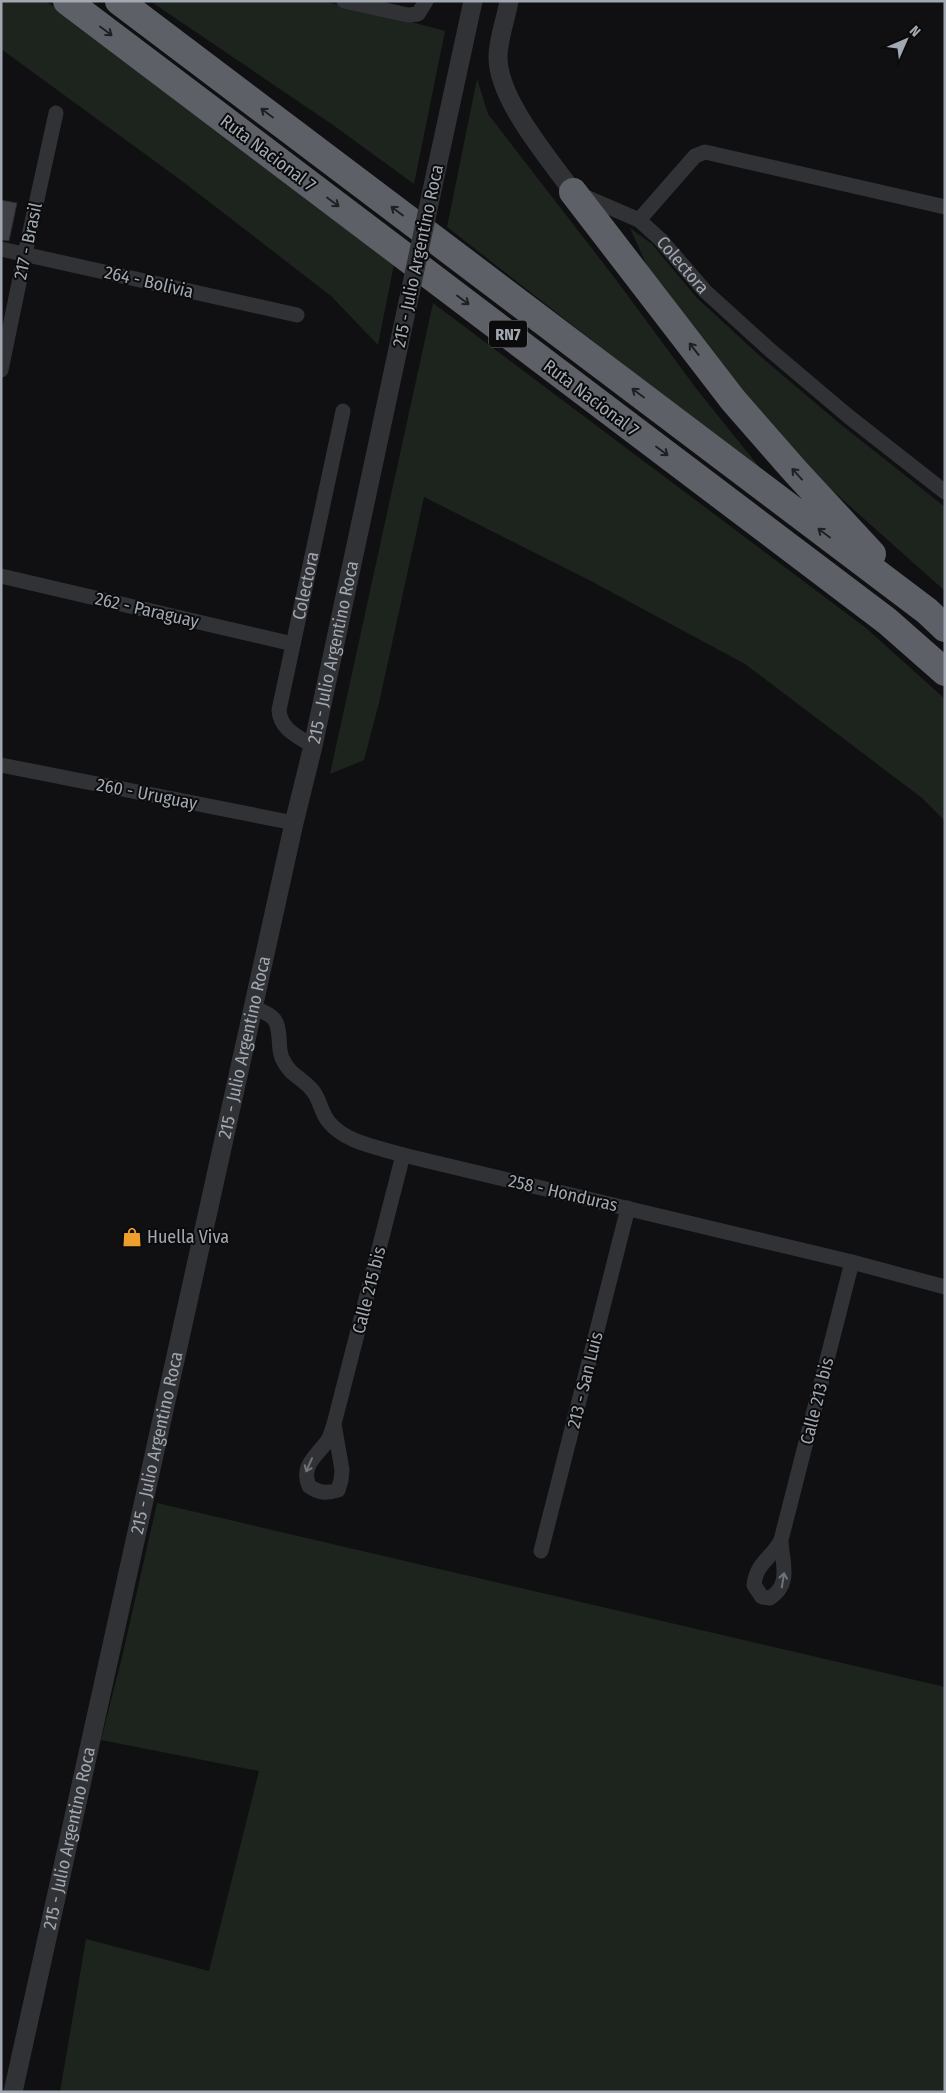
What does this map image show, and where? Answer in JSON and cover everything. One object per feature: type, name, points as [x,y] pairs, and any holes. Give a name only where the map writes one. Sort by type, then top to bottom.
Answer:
[{"type":"highway","name":"Ruta Nacional 7","points":[[67,1],[887,621],[945,672]]},
{"type":"highway","name":"Ruta Nacional 7","points":[[119,1],[936,620]]},
{"type":"highway","points":[[573,192],[733,400],[796,472],[936,620]]},
{"type":"street","points":[[344,1],[408,15],[418,14],[426,1]]},
{"type":"street","name":"215 - Julio Argentino Roca","points":[[10,2087],[252,1007],[313,746],[473,1]]},
{"type":"street","points":[[510,1],[498,56],[499,70],[504,89],[523,122],[573,192]]},
{"type":"street","name":"217 - Brasil","points":[[1,370],[56,113]]},
{"type":"street","points":[[639,220],[695,156],[706,152],[945,207]]},
{"type":"street","name":"Colectora","points":[[573,192],[639,220],[661,240],[705,291],[770,350],[848,416],[945,492]]},
{"type":"street","name":"264 - Bolivia","points":[[1,249],[297,315]]},
{"type":"street","name":"Colectora","points":[[313,746],[289,731],[280,720],[279,710],[343,410]]},
{"type":"street","name":"262 - Paraguay","points":[[1,576],[293,644]]},
{"type":"street","name":"260 - Uruguay","points":[[1,765],[294,823]]},
{"type":"street","name":"258 - Honduras","points":[[252,1007],[273,1017],[278,1025],[278,1044],[281,1056],[289,1071],[311,1089],[320,1100],[327,1120],[340,1133],[403,1155],[852,1262],[945,1287]]},
{"type":"street","name":"Calle 215 bis","points":[[334,1424],[403,1155]]},
{"type":"street","name":"213 - San Luis","points":[[541,1551],[628,1208]]},
{"type":"street","name":"Calle 213 bis","points":[[781,1540],[852,1262]]},
{"type":"shaded area","points":[[1,1],[46,1],[394,264],[378,345],[331,296],[182,181],[1,49]]},
{"type":"shaded area","points":[[150,1],[322,1],[445,31],[414,184],[333,125]]},
{"type":"shaded area","points":[[477,79],[488,114],[617,281],[695,387],[768,478],[447,227]]},
{"type":"shaded area","points":[[630,228],[652,244],[697,298],[761,357],[839,423],[945,507],[945,591],[797,459],[715,359],[648,268]]},
{"type":"shaded area","points":[[433,303],[866,628],[945,699],[945,821],[922,798],[745,664],[589,580],[424,497],[379,703],[364,760],[330,774]]},
{"type":"shaded area","points":[[157,1503],[945,1687],[945,2092],[60,2092],[86,1939],[209,1971],[259,1771],[101,1740]]},
{"type":"building","points":[[1,200],[17,203],[9,241],[1,240]]},
{"type":"place","name":"Huella Viva","points":[[132,1237]]}]
